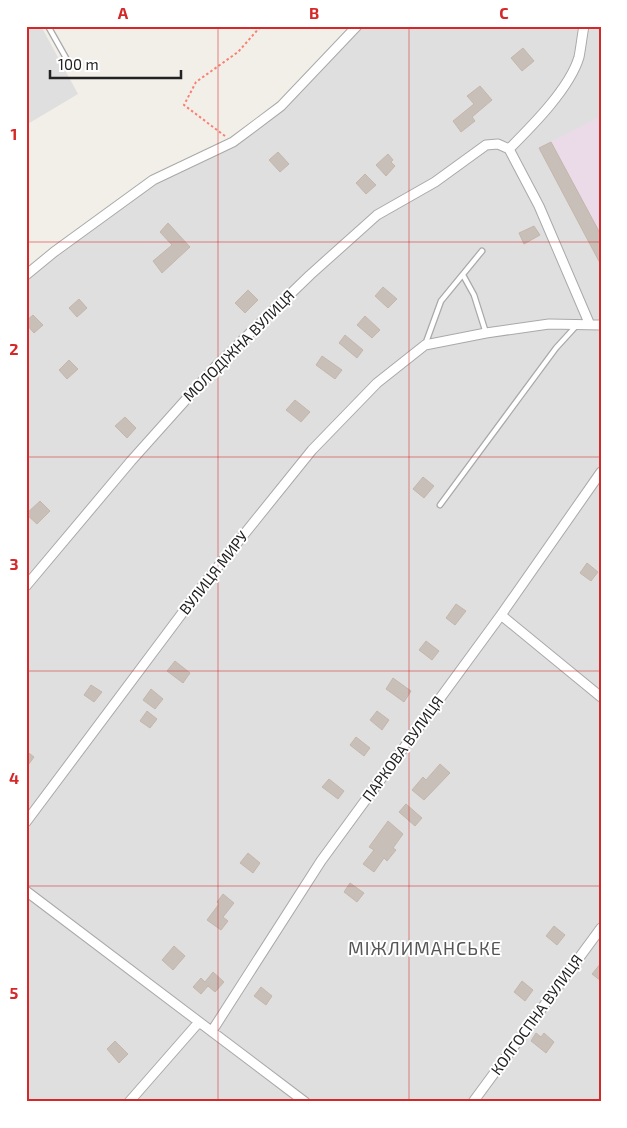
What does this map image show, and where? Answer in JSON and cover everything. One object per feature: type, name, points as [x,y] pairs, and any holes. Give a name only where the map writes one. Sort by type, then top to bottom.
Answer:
[{"type":"street","points":[[26,275],[54,252],[154,180],[233,142],[281,106],[357,26]]},
{"type":"street","points":[[584,26],[578,58],[569,77],[551,104],[509,149],[539,206],[590,325]]},
{"type":"street","name":"МОЛОДІЖНА ВУЛИЦЯ","points":[[26,586],[131,461],[216,366],[310,275],[377,215],[435,182],[486,145],[498,144],[509,149]]},
{"type":"street","points":[[425,345],[486,333],[549,324],[601,325]]},
{"type":"street","name":"ВУЛИЦЯ МИРУ","points":[[26,822],[204,584],[312,450],[377,383],[425,345]]},
{"type":"street","name":"ПАРКОВА ВУЛИЦЯ","points":[[212,1031],[321,861],[501,615],[601,472]]},
{"type":"street","points":[[501,615],[601,697]]},
{"type":"street","points":[[26,891],[306,1102]]},
{"type":"street","name":"КОЛГОСПНА ВУЛИЦЯ","points":[[473,1102],[601,928]]},
{"type":"street","points":[[129,1102],[199,1022]]},
{"type":"lane","points":[[48,26],[66,58]]},
{"type":"lane","points":[[425,345],[441,301],[482,251]]},
{"type":"lane","points":[[463,275],[474,295],[486,333]]},
{"type":"lane","points":[[440,505],[556,348],[578,325]]},
{"type":"path","points":[[233,142],[184,105],[196,82],[238,52],[261,26]]},
{"type":"shaded area","points":[[26,26],[41,26],[78,94],[26,125]]},
{"type":"shaded area","name":"МІЖЛИМАНСЬКЕ","points":[[357,26],[601,26],[601,1102],[26,1102],[26,282],[51,260],[152,183],[232,142],[284,104]]},
{"type":"shaded area","points":[[601,116],[601,265],[539,148]]},
{"type":"building","points":[[523,48],[534,61],[522,71],[511,58]]},
{"type":"building","points":[[480,86],[492,100],[472,117],[475,121],[461,132],[453,121],[474,104],[467,96]]},
{"type":"building","points":[[551,142],[601,235],[601,265],[539,148]]},
{"type":"building","points":[[278,152],[289,164],[280,172],[269,160]]},
{"type":"building","points":[[388,154],[395,166],[386,176],[376,165]]},
{"type":"building","points":[[365,174],[376,185],[366,194],[356,183]]},
{"type":"building","points":[[168,223],[190,247],[162,273],[153,261],[172,245],[160,232]]},
{"type":"building","points":[[534,226],[540,235],[524,244],[519,233]]},
{"type":"building","points":[[383,287],[397,299],[388,308],[375,296]]},
{"type":"building","points":[[248,290],[258,300],[245,313],[235,303]]},
{"type":"building","points":[[79,299],[87,308],[77,317],[69,308]]},
{"type":"building","points":[[33,315],[43,325],[34,333],[26,324],[26,321]]},
{"type":"building","points":[[365,316],[380,330],[372,338],[357,325]]},
{"type":"building","points":[[345,335],[363,350],[357,358],[339,343]]},
{"type":"building","points":[[322,356],[342,370],[335,379],[316,365]]},
{"type":"building","points":[[69,360],[78,369],[67,379],[59,370]]},
{"type":"building","points":[[295,400],[310,412],[301,422],[286,410]]},
{"type":"building","points":[[125,417],[136,428],[127,438],[115,426]]},
{"type":"building","points":[[423,477],[434,486],[424,498],[413,489]]},
{"type":"building","points":[[40,501],[50,511],[37,524],[26,514]]},
{"type":"building","points":[[587,563],[598,572],[591,581],[580,573]]},
{"type":"building","points":[[456,604],[466,611],[455,625],[446,618]]},
{"type":"building","points":[[426,641],[439,651],[432,660],[419,650]]},
{"type":"building","points":[[175,661],[190,673],[183,683],[167,671]]},
{"type":"building","points":[[393,678],[411,691],[404,702],[386,689]]},
{"type":"building","points":[[91,685],[102,692],[94,702],[84,695]]},
{"type":"building","points":[[151,689],[163,699],[155,709],[143,700]]},
{"type":"building","points":[[147,711],[157,719],[150,728],[140,721]]},
{"type":"building","points":[[377,711],[389,720],[382,730],[370,720]]},
{"type":"building","points":[[356,737],[370,748],[364,756],[350,745]]},
{"type":"building","points":[[26,751],[34,757],[26,768]]},
{"type":"building","points":[[440,764],[450,773],[424,800],[412,790],[423,777],[426,780]]},
{"type":"building","points":[[329,779],[344,791],[338,799],[322,787]]},
{"type":"building","points":[[406,804],[422,818],[415,826],[399,812]]},
{"type":"building","points":[[388,821],[403,834],[393,848],[396,850],[387,861],[384,858],[374,872],[363,864],[374,850],[369,847]]},
{"type":"building","points":[[248,853],[260,863],[253,873],[240,863]]},
{"type":"building","points":[[350,883],[364,893],[357,902],[344,892]]},
{"type":"building","points":[[223,894],[234,903],[223,917],[228,921],[221,930],[207,920],[219,904],[217,902]]},
{"type":"building","points":[[554,926],[565,935],[557,945],[546,936]]},
{"type":"building","points":[[174,946],[185,956],[173,970],[162,960]]},
{"type":"building","points":[[601,963],[601,981],[592,974]]},
{"type":"building","points":[[213,972],[224,982],[215,992],[208,986],[201,994],[193,987],[201,978],[205,982]]},
{"type":"building","points":[[522,981],[533,990],[525,1001],[514,992]]},
{"type":"building","points":[[261,987],[272,996],[266,1005],[254,996]]},
{"type":"building","points":[[536,1033],[541,1037],[544,1033],[554,1042],[546,1053],[531,1041]]},
{"type":"building","points":[[115,1041],[128,1054],[119,1063],[107,1049]]},
{"type":"district","name":"МІЖЛИМАНСЬКЕ","points":[[425,949]]}]
